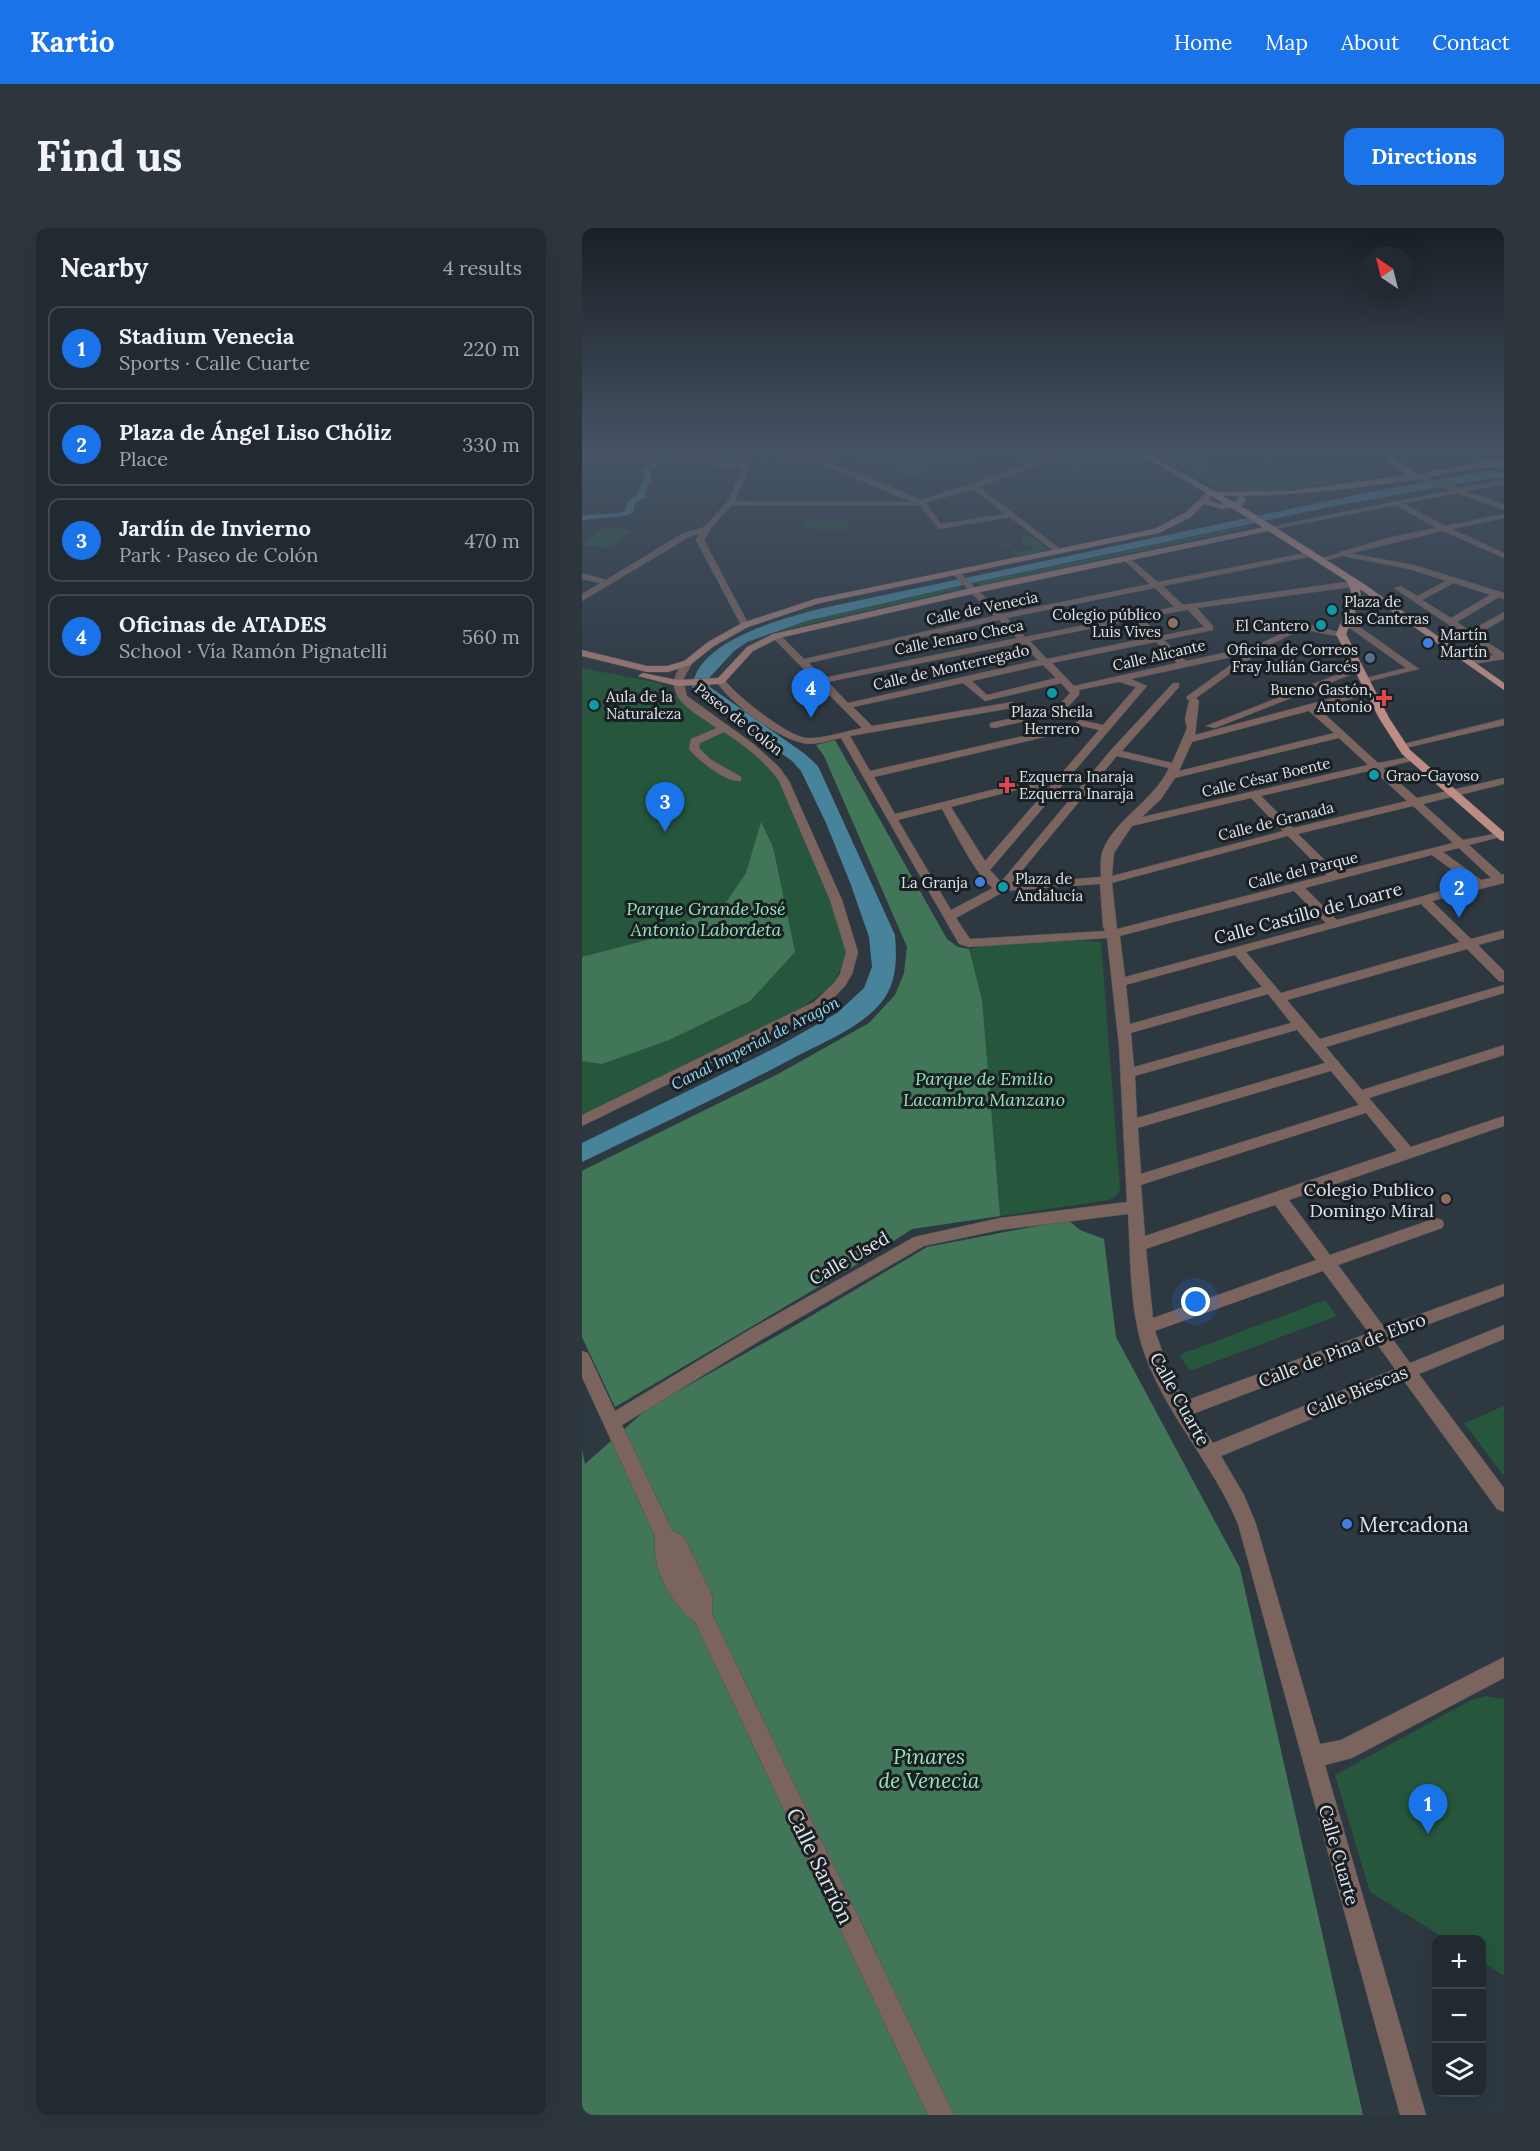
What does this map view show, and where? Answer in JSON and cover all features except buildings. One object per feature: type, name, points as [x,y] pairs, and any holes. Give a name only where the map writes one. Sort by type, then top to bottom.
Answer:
[{"type":"main road","name":"Paseo de Colón","points":[[687,663],[711,644],[745,625],[818,601],[958,574],[1114,539]]},
{"type":"main road","points":[[582,661],[681,683],[717,681],[750,649],[776,636],[974,589],[1210,539]]},
{"type":"main road","points":[[1288,539],[1381,600],[1504,687]]},
{"type":"main road","points":[[1352,582],[1356,590],[1356,599],[1342,630],[1367,686],[1401,746],[1411,758],[1502,836]]},
{"type":"main road","points":[[1356,599],[1369,597],[1381,600]]},
{"type":"main road","points":[[582,653],[653,670],[669,669],[687,663]]},
{"type":"street","points":[[582,598],[679,539]]},
{"type":"street","points":[[700,539],[701,546],[745,625]]},
{"type":"street","points":[[1043,539],[1059,551]]},
{"type":"street","points":[[1320,560],[1394,539]]},
{"type":"street","points":[[1468,539],[1504,556]]},
{"type":"street","name":"Calle de Venecia","points":[[802,662],[1000,616],[1310,554]]},
{"type":"street","points":[[1343,554],[1418,568],[1501,595]]},
{"type":"street","points":[[1127,558],[1157,586],[1186,607]]},
{"type":"street","points":[[958,574],[1076,693],[1058,711],[994,725]]},
{"type":"street","points":[[582,576],[608,583]]},
{"type":"street","points":[[1416,600],[1455,580]]},
{"type":"street","name":"Calle Jenaro Checa","points":[[820,681],[1186,607],[1352,582]]},
{"type":"street","points":[[1398,588],[1503,656]]},
{"type":"street","points":[[1450,622],[1501,595]]},
{"type":"street","name":"Calle de Monterregado","points":[[846,706],[1210,628],[1186,607]]},
{"type":"street","points":[[1470,635],[1504,615]]},
{"type":"street","points":[[1136,617],[1184,665]]},
{"type":"street","name":"Calle Alicante","points":[[1072,689],[1259,648],[1298,628],[1342,630],[1354,627],[1414,669],[1367,686]]},
{"type":"street","points":[[776,636],[870,730]]},
{"type":"street","points":[[1159,670],[1191,697],[1259,648]]},
{"type":"street","points":[[1470,663],[1503,656]]},
{"type":"street","name":"Paseo de Colón","points":[[582,1121],[819,1005],[839,986],[850,962],[850,943],[836,900],[778,770],[766,758],[683,698],[679,675],[687,663]]},
{"type":"street","points":[[1191,733],[1360,669]]},
{"type":"street","points":[[964,679],[986,698],[1062,680]]},
{"type":"street","points":[[984,870],[1142,686],[1121,679]]},
{"type":"street","points":[[717,681],[739,701],[802,741],[811,742],[1012,705]]},
{"type":"street","points":[[844,735],[948,917],[1003,888],[1115,752],[1176,685]]},
{"type":"street","points":[[1191,733],[1201,738],[1311,707],[1367,686]]},
{"type":"street","points":[[1002,694],[1025,718]]},
{"type":"street","name":"Calle Cuarte","points":[[1191,697],[1194,701],[1190,719],[1191,733],[1173,771],[1157,797],[1127,824],[1108,853],[1109,926],[1113,934],[1121,982],[1135,1207],[1146,1327],[1160,1372],[1232,1488],[1247,1524],[1413,2115]]},
{"type":"street","points":[[1311,707],[1460,844],[1502,879]]},
{"type":"street","points":[[1401,746],[1504,722]]},
{"type":"street","points":[[868,775],[1075,727],[1080,723],[1105,728]]},
{"type":"street","points":[[723,729],[695,741],[694,749],[706,761],[737,779]]},
{"type":"street","points":[[1115,752],[1173,771],[1340,735]]},
{"type":"street","name":"Calle César Boente","points":[[1127,824],[1411,758]]},
{"type":"street","name":"Calle de Granada","points":[[1003,888],[1107,880],[1291,832],[1504,781]]},
{"type":"street","points":[[892,818],[1024,785],[1051,792]]},
{"type":"street","points":[[1254,795],[1335,877]]},
{"type":"street","points":[[944,804],[984,870],[994,884],[1003,888]]},
{"type":"street","name":"Calle del Parque","points":[[948,917],[967,943],[1113,934],[1460,844],[1502,836]]},
{"type":"street","points":[[1434,851],[1480,885]]},
{"type":"street","name":"Calle Castillo de Loarre","points":[[1121,982],[1502,879]]},
{"type":"street","points":[[1297,886],[1334,924]]},
{"type":"street","points":[[1424,900],[1504,978]]},
{"type":"street","points":[[1125,1030],[1504,934]]},
{"type":"street","points":[[1238,950],[1408,1154]]},
{"type":"street","points":[[1317,1045],[1504,989]]},
{"type":"street","points":[[1128,1073],[1300,1025]]},
{"type":"street","points":[[1134,1182],[1504,1050]]},
{"type":"street","points":[[1130,1125],[1334,1065]]},
{"type":"street","points":[[1138,1245],[1504,1121]]},
{"type":"street","points":[[1278,1197],[1504,1503]]},
{"type":"street","name":"Calle Used","points":[[612,1422],[774,1324],[920,1241],[1048,1218],[1135,1207]]},
{"type":"street","points":[[1146,1327],[1436,1224]]},
{"type":"street","name":"Calle de Pina de Ebro","points":[[1183,1410],[1502,1290]]},
{"type":"street","name":"Calle Biescas","points":[[1210,1452],[1504,1332]]},
{"type":"street","name":"Calle Sarrión","points":[[582,1358],[665,1536],[664,1553],[682,1593],[688,1604],[702,1615],[941,2115]]},
{"type":"street","points":[[1311,1757],[1344,1750],[1504,1667]]},
{"type":"green space","points":[[590,539],[622,539],[612,548],[583,545]]},
{"type":"green space","points":[[1035,539],[1049,550],[1017,556],[1012,550],[998,545],[1008,543],[1018,552],[1033,549],[1034,546],[1027,546],[1019,540]]},
{"type":"green space","points":[[1183,539],[1197,539],[982,585],[973,583]]},
{"type":"green space","points":[[960,586],[958,590],[775,632],[806,621]]},
{"type":"green space","name":"Parque Grande José Antonio Labordeta","points":[[582,668],[659,683],[761,757],[775,772],[834,899],[848,948],[844,964],[831,987],[801,1008],[582,1117]]},
{"type":"green space","name":"Parque de Emilio Lacambra Manzano","points":[[835,740],[947,939],[958,947],[969,949],[982,1000],[1000,1216],[912,1229],[866,1259],[615,1407],[582,1337],[582,1171],[778,1074],[869,1023],[895,995],[904,973],[907,947],[824,756],[816,745]]},
{"type":"green space","points":[[761,822],[773,847],[795,952],[750,1001],[669,1040],[602,1064],[582,1061],[582,957],[647,940],[725,904],[746,873]]},
{"type":"green space","name":"Parque de Emilio Lacambra Manzano","points":[[947,939],[958,947],[969,949],[993,945],[1083,940],[1101,942],[1120,1189],[1116,1196],[1109,1200],[912,1229],[866,1259],[615,1407],[582,1337],[582,1170],[778,1074],[869,1023],[895,995],[904,973],[907,948]]},
{"type":"green space","name":"Pinares de Venecia","points":[[1068,1220],[1080,1230],[1104,1239],[1116,1337],[1240,1568],[1363,2115],[582,2115],[582,1450],[585,1464],[648,1408],[794,1326],[927,1247]]},
{"type":"green space","points":[[1325,1300],[1337,1316],[1190,1371],[1179,1355]]},
{"type":"green space","points":[[1504,1406],[1504,1476],[1464,1423]]},
{"type":"green space","points":[[1486,1696],[1504,1699],[1504,1976],[1486,1965],[1486,1935],[1440,1935],[1370,1892],[1335,1775],[1471,1700]]},
{"type":"water","name":"Canal Imperial de Aragón","points":[[1148,539],[1179,539],[806,621],[747,642],[734,651],[710,677],[710,687],[805,754],[818,766],[895,935],[896,963],[893,980],[886,996],[872,1013],[842,1033],[582,1162],[582,1143],[779,1046],[837,1013],[864,988],[872,967],[869,937],[826,823],[801,771],[792,761],[706,703],[692,689],[697,672],[708,657],[725,644],[766,625],[823,608]]},
{"type":"place","name":"Plaza de las Canteras","points":[[1332,610]]},
{"type":"place","name":"Colegio público Luis Vives","points":[[1173,623]]},
{"type":"place","name":"El Cantero","points":[[1321,625]]},
{"type":"place","name":"Martín Martín","points":[[1428,643]]},
{"type":"place","name":"Oficina de Correos Fray Julián Garcés","points":[[1370,658]]},
{"type":"place","name":"Plaza Sheila Herrero","points":[[1052,693]]},
{"type":"place","name":"Bueno Gastón, Antonio","points":[[1384,698]]},
{"type":"place","name":"Aula de la Naturaleza","points":[[594,705]]},
{"type":"place","name":"Oficinas de ATADES","points":[[811,718]]},
{"type":"place","name":"Grao-Gayoso","points":[[1374,775]]},
{"type":"place","name":"Ezquerra Inaraja Ezquerra Inaraja","points":[[1007,785]]},
{"type":"place","name":"Jardín de Invierno","points":[[665,832]]},
{"type":"place","name":"La Granja","points":[[980,882]]},
{"type":"place","name":"Plaza de Andalucía","points":[[1003,887]]},
{"type":"place","name":"Plaza de Ángel Liso Chóliz","points":[[1459,918]]},
{"type":"place","name":"Colegio Publico Domingo Miral","points":[[1446,1199]]},
{"type":"place","name":"Mercadona","points":[[1347,1524]]},
{"type":"place","name":"Stadium Venecia","points":[[1428,1834]]}]
